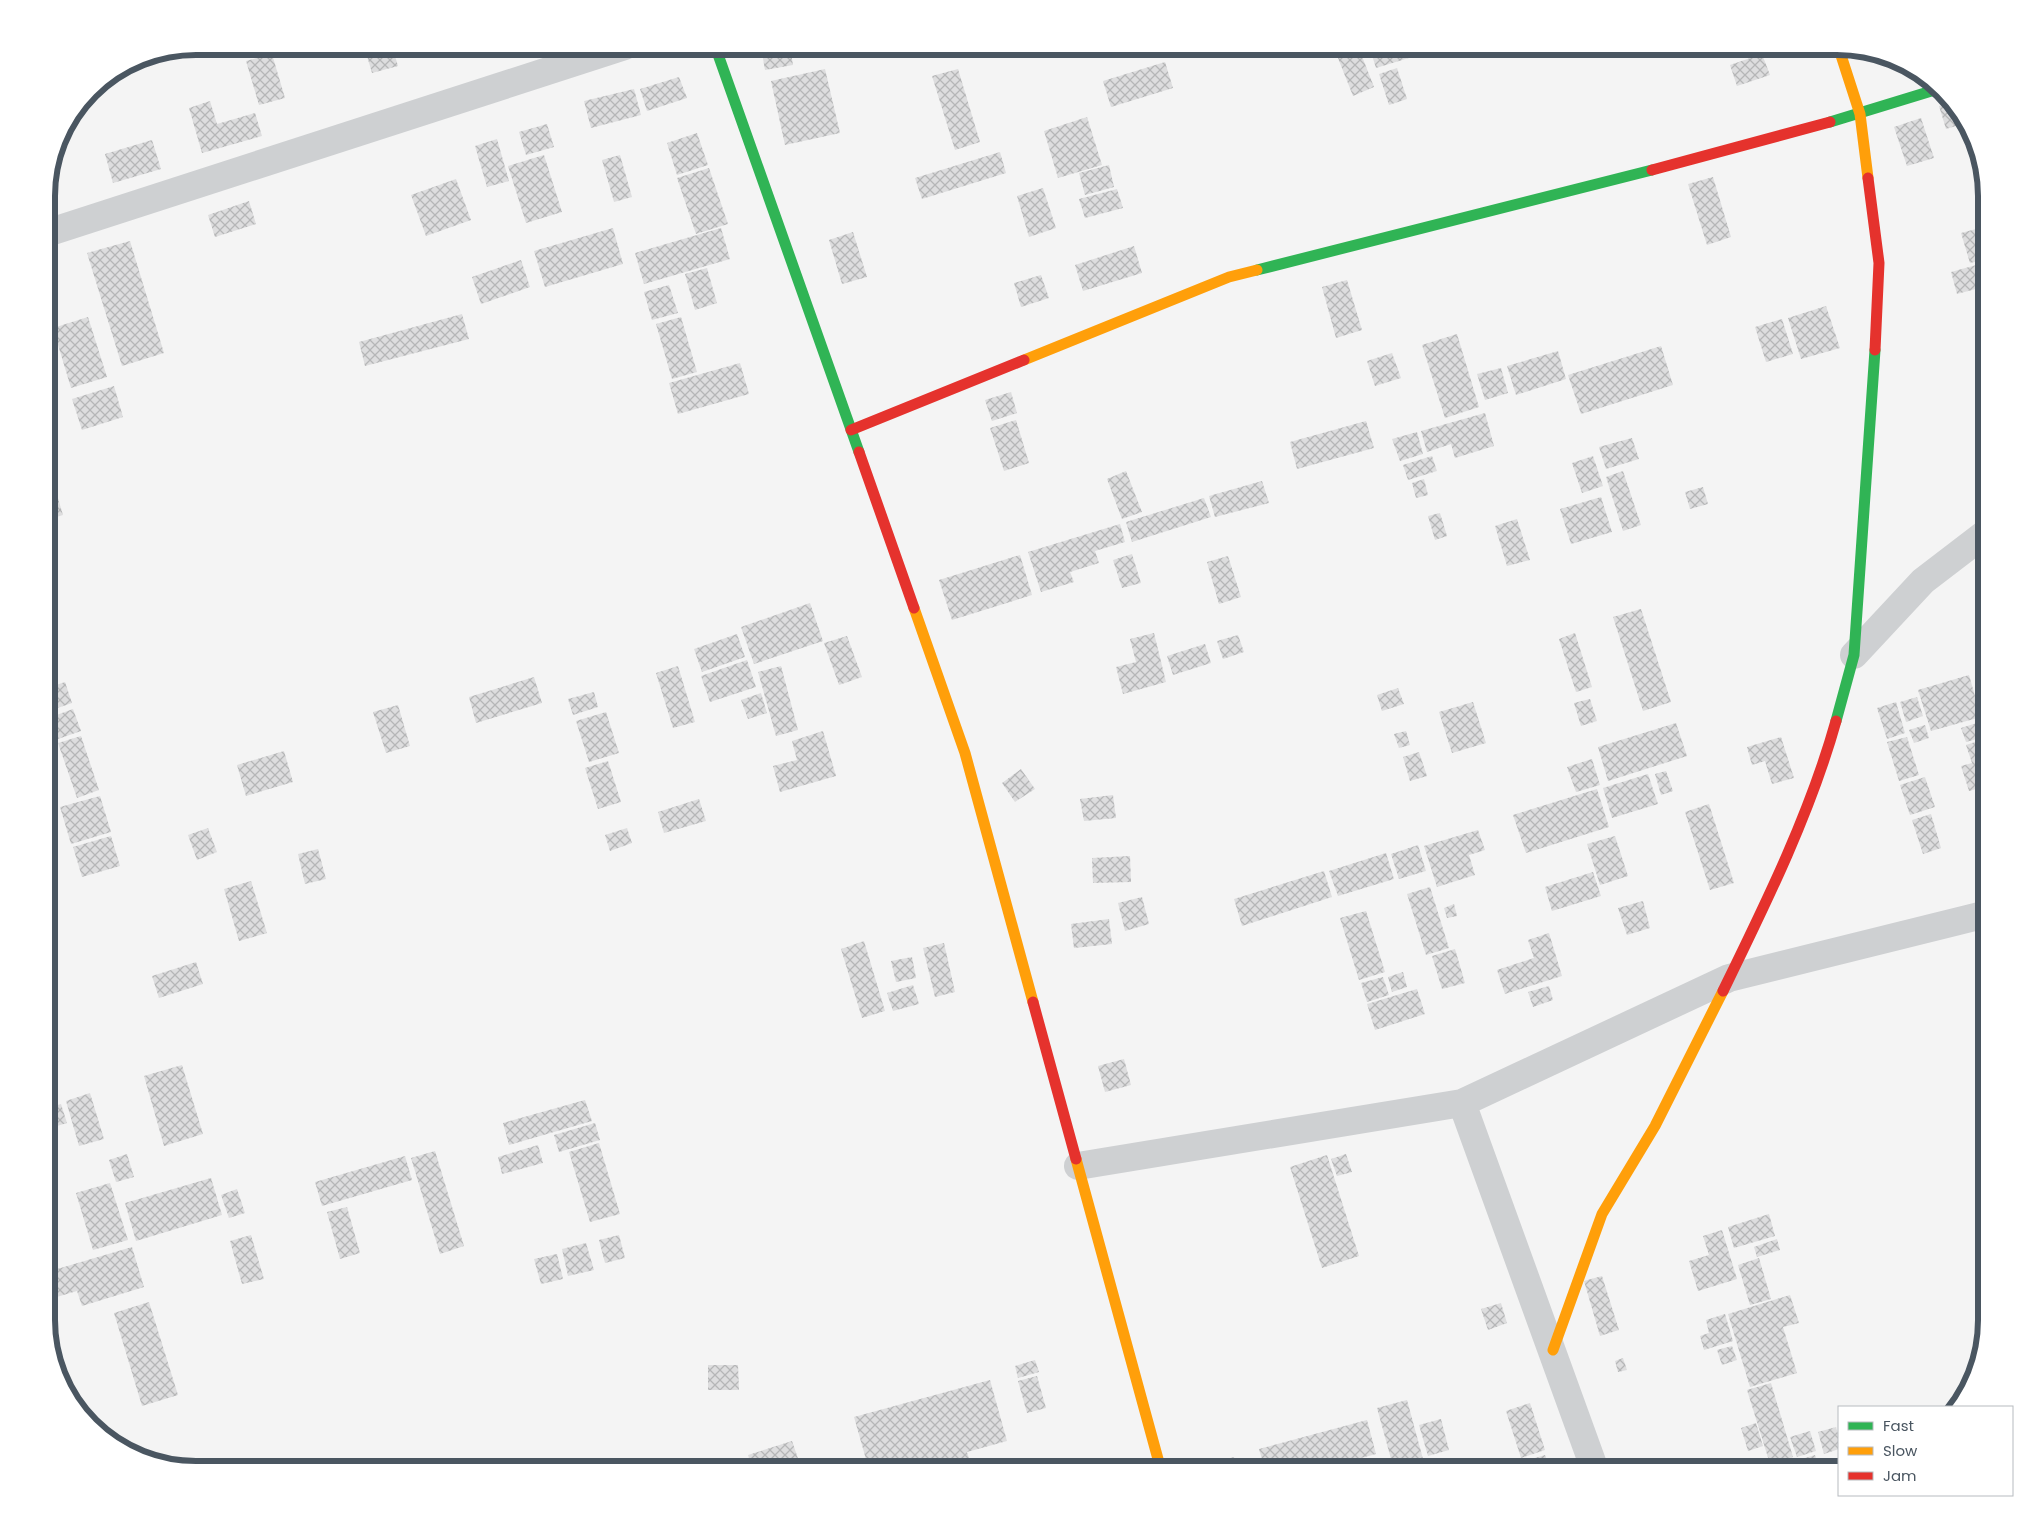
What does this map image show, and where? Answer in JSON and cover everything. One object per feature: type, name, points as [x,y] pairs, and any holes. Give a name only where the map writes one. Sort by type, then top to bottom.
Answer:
[{"type":"street","points":[[55,230],[597,55]]},
{"type":"street","points":[[719,55],[965,753],[1159,1461]]},
{"type":"street","points":[[1553,1350],[1602,1214],[1655,1126],[1729,978],[1786,856],[1826,757],[1854,655],[1872,411],[1879,263],[1860,114],[1841,55]]},
{"type":"street","points":[[851,430],[1229,277],[1602,183],[1860,114],[1931,91]]},
{"type":"street","points":[[1854,655],[1922,581],[1978,539]]},
{"type":"street","points":[[1078,1166],[1462,1103],[1729,978],[1978,916]]},
{"type":"street","points":[[1462,1103],[1553,1350],[1591,1461]]},
{"type":"building","points":[[272,55],[285,98],[259,105],[246,61]]},
{"type":"building","points":[[367,55],[395,55],[398,66],[372,73]]},
{"type":"building","points":[[762,55],[791,55],[793,65],[765,70]]},
{"type":"building","points":[[1136,55],[1148,55],[1137,58]]},
{"type":"building","points":[[1337,55],[1362,55],[1374,87],[1353,96]]},
{"type":"building","points":[[1372,55],[1419,55],[1376,68]]},
{"type":"building","points":[[1762,55],[1770,75],[1737,86],[1730,65]]},
{"type":"building","points":[[1165,62],[1173,88],[1111,107],[1103,81]]},
{"type":"building","points":[[1397,68],[1407,99],[1389,105],[1379,74]]},
{"type":"building","points":[[825,69],[840,133],[785,145],[771,81]]},
{"type":"building","points":[[958,69],[980,142],[955,150],[932,76]]},
{"type":"building","points":[[679,77],[687,98],[647,111],[640,89]]},
{"type":"building","points":[[634,89],[641,115],[591,128],[584,101]]},
{"type":"building","points":[[210,101],[217,124],[255,113],[262,136],[202,153],[189,108]]},
{"type":"building","points":[[1944,104],[1959,125],[1946,129],[1939,106]]},
{"type":"building","points":[[1087,117],[1102,165],[1058,178],[1044,131]]},
{"type":"building","points":[[1921,118],[1934,158],[1907,166],[1894,127]]},
{"type":"building","points":[[547,124],[554,147],[526,155],[519,132]]},
{"type":"building","points":[[697,133],[708,165],[677,175],[667,143]]},
{"type":"building","points":[[497,139],[509,181],[487,187],[475,146]]},
{"type":"building","points":[[152,140],[161,169],[113,183],[105,154]]},
{"type":"building","points":[[1000,152],[1006,173],[922,199],[915,178]]},
{"type":"building","points":[[544,155],[562,212],[526,223],[508,166]]},
{"type":"building","points":[[620,155],[632,197],[614,202],[602,160]]},
{"type":"building","points":[[1109,165],[1114,187],[1085,195],[1079,173]]},
{"type":"building","points":[[709,168],[728,224],[696,234],[677,178]]},
{"type":"building","points":[[1713,177],[1731,237],[1707,245],[1688,184]]},
{"type":"building","points":[[456,179],[471,220],[426,236],[411,195]]},
{"type":"building","points":[[1043,188],[1056,228],[1029,237],[1017,196]]},
{"type":"building","points":[[1117,189],[1123,208],[1085,218],[1079,199]]},
{"type":"building","points":[[249,201],[256,224],[215,237],[208,215]]},
{"type":"building","points":[[613,228],[623,264],[545,287],[534,251]]},
{"type":"building","points":[[721,228],[730,259],[644,284],[635,253]]},
{"type":"building","points":[[1978,228],[1978,261],[1970,263],[1961,233]]},
{"type":"building","points":[[853,232],[867,277],[842,284],[829,240]]},
{"type":"building","points":[[130,241],[164,353],[122,366],[87,253]]},
{"type":"building","points":[[1134,246],[1142,273],[1083,291],[1075,265]]},
{"type":"building","points":[[521,260],[530,287],[481,304],[472,277]]},
{"type":"building","points":[[1978,264],[1978,288],[1957,294],[1951,272]]},
{"type":"building","points":[[707,268],[717,303],[695,310],[685,274]]},
{"type":"building","points":[[1041,275],[1049,298],[1021,307],[1014,283]]},
{"type":"building","points":[[1347,280],[1362,330],[1336,338],[1322,287]]},
{"type":"building","points":[[669,285],[678,313],[652,320],[644,292]]},
{"type":"building","points":[[1826,306],[1840,348],[1801,359],[1788,318]]},
{"type":"building","points":[[462,314],[469,339],[365,366],[359,342]]},
{"type":"building","points":[[88,317],[107,377],[71,388],[55,335],[55,327]]},
{"type":"building","points":[[681,317],[697,372],[672,379],[656,324]]},
{"type":"building","points":[[1782,319],[1793,354],[1766,362],[1755,327]]},
{"type":"building","points":[[1457,334],[1479,407],[1445,418],[1422,345]]},
{"type":"building","points":[[1661,346],[1673,385],[1581,414],[1568,375]]},
{"type":"building","points":[[1558,351],[1566,379],[1516,395],[1507,366]]},
{"type":"building","points":[[1392,353],[1401,378],[1375,386],[1367,361]]},
{"type":"building","points":[[740,363],[749,394],[678,414],[669,383]]},
{"type":"building","points":[[1501,368],[1508,393],[1485,400],[1477,374]]},
{"type":"building","points":[[114,386],[123,417],[82,430],[72,399]]},
{"type":"building","points":[[1011,392],[1017,413],[992,421],[985,400]]},
{"type":"building","points":[[1485,413],[1494,446],[1455,458],[1451,444],[1427,452],[1421,431]]},
{"type":"building","points":[[1016,420],[1029,463],[1004,471],[990,428]]},
{"type":"building","points":[[1366,421],[1374,448],[1297,469],[1290,442]]},
{"type":"building","points":[[1417,432],[1423,454],[1400,461],[1392,439]]},
{"type":"building","points":[[1632,438],[1639,459],[1606,469],[1599,447]]},
{"type":"building","points":[[1432,456],[1437,471],[1408,480],[1403,465]]},
{"type":"building","points":[[1593,456],[1603,486],[1582,493],[1572,463]]},
{"type":"building","points":[[1126,471],[1142,512],[1122,519],[1107,479]]},
{"type":"building","points":[[1623,471],[1641,525],[1623,531],[1606,477]]},
{"type":"building","points":[[1424,479],[1428,495],[1416,498],[1412,483]]},
{"type":"building","points":[[1262,481],[1269,503],[1215,517],[1209,496]]},
{"type":"building","points":[[1703,487],[1708,504],[1690,509],[1685,492]]},
{"type":"building","points":[[55,488],[63,515],[55,518]]},
{"type":"building","points":[[1601,497],[1612,532],[1571,544],[1560,509]]},
{"type":"building","points":[[1204,498],[1211,517],[1132,542],[1126,522]]},
{"type":"building","points":[[1440,513],[1447,536],[1435,540],[1428,516]]},
{"type":"building","points":[[1517,519],[1530,560],[1507,566],[1495,526]]},
{"type":"building","points":[[1120,524],[1125,542],[1095,551],[1099,563],[1070,572],[1074,582],[1041,592],[1028,552]]},
{"type":"building","points":[[1132,554],[1141,583],[1122,588],[1113,560]]},
{"type":"building","points":[[1020,555],[1032,595],[952,620],[939,580]]},
{"type":"building","points":[[1228,556],[1241,597],[1219,604],[1207,562]]},
{"type":"building","points":[[810,603],[823,641],[754,664],[741,627]]},
{"type":"building","points":[[1641,609],[1671,702],[1643,711],[1613,617]]},
{"type":"building","points":[[1154,633],[1166,682],[1123,694],[1116,667],[1136,662],[1130,639]]},
{"type":"building","points":[[1575,633],[1592,687],[1576,692],[1559,639]]},
{"type":"building","points":[[737,634],[745,657],[702,672],[694,649]]},
{"type":"building","points":[[1238,635],[1244,652],[1223,659],[1217,641]]},
{"type":"building","points":[[847,636],[862,677],[839,685],[824,643]]},
{"type":"building","points":[[1205,644],[1211,663],[1173,675],[1167,656]]},
{"type":"building","points":[[747,660],[756,687],[710,702],[701,676]]},
{"type":"building","points":[[678,666],[695,722],[673,728],[656,673]]},
{"type":"building","points":[[781,666],[798,730],[776,736],[758,672]]},
{"type":"building","points":[[1969,675],[1978,706],[1978,718],[1931,731],[1918,690]]},
{"type":"building","points":[[534,677],[542,703],[476,723],[469,697]]},
{"type":"building","points":[[65,682],[72,703],[55,709],[55,685]]},
{"type":"building","points":[[1398,688],[1404,704],[1382,711],[1377,695]]},
{"type":"building","points":[[594,692],[598,707],[573,715],[568,699]]},
{"type":"building","points":[[761,693],[767,713],[748,719],[741,700]]},
{"type":"building","points":[[1917,697],[1923,716],[1906,722],[1900,702]]},
{"type":"building","points":[[1590,699],[1597,721],[1581,726],[1574,703]]},
{"type":"building","points":[[1473,702],[1486,743],[1452,753],[1439,712]]},
{"type":"building","points":[[1896,702],[1905,733],[1887,739],[1877,708]]},
{"type":"building","points":[[398,705],[410,746],[386,753],[373,712]]},
{"type":"building","points":[[73,709],[81,731],[58,739],[55,730],[55,716]]},
{"type":"building","points":[[606,712],[619,753],[589,762],[576,721]]},
{"type":"building","points":[[1676,723],[1687,756],[1608,781],[1598,747]]},
{"type":"building","points":[[1978,723],[1978,739],[1966,742],[1961,728]]},
{"type":"building","points":[[1925,725],[1929,738],[1914,743],[1909,730]]},
{"type":"building","points":[[823,731],[836,776],[780,792],[773,766],[797,760],[792,741]]},
{"type":"building","points":[[1406,731],[1410,745],[1399,748],[1394,734]]},
{"type":"building","points":[[81,736],[99,790],[77,798],[58,743]]},
{"type":"building","points":[[1781,737],[1794,778],[1772,784],[1765,761],[1752,765],[1747,747]]},
{"type":"building","points":[[1907,737],[1919,775],[1899,781],[1887,742]]},
{"type":"building","points":[[1978,741],[1978,788],[1969,791],[1961,766],[1972,763],[1966,745]]},
{"type":"building","points":[[284,751],[293,782],[246,796],[237,765]]},
{"type":"building","points":[[1419,752],[1427,776],[1410,781],[1403,757]]},
{"type":"building","points":[[1592,759],[1600,785],[1576,792],[1567,767]]},
{"type":"building","points":[[608,761],[621,802],[598,809],[585,768]]},
{"type":"building","points":[[1021,769],[1035,789],[1015,802],[1002,783]]},
{"type":"building","points":[[1666,771],[1673,791],[1661,795],[1655,774]]},
{"type":"building","points":[[1648,774],[1658,804],[1612,818],[1603,788]]},
{"type":"building","points":[[1925,777],[1935,807],[1910,815],[1900,785]]},
{"type":"building","points":[[1597,789],[1609,827],[1526,853],[1513,815]]},
{"type":"building","points":[[1113,795],[1116,818],[1084,821],[1080,799]]},
{"type":"building","points":[[100,796],[111,832],[71,844],[60,807]]},
{"type":"building","points":[[699,799],[706,821],[664,833],[658,812]]},
{"type":"building","points":[[1709,804],[1734,883],[1710,890],[1685,812]]},
{"type":"building","points":[[1931,814],[1941,848],[1923,854],[1912,820]]},
{"type":"building","points":[[208,828],[217,852],[197,860],[188,835]]},
{"type":"building","points":[[627,828],[632,843],[610,851],[605,835]]},
{"type":"building","points":[[1478,830],[1485,850],[1469,855],[1475,875],[1437,887],[1424,846]]},
{"type":"building","points":[[111,836],[120,866],[82,877],[73,847]]},
{"type":"building","points":[[1615,836],[1628,876],[1600,885],[1587,844]]},
{"type":"building","points":[[1418,845],[1426,871],[1399,879],[1391,854]]},
{"type":"building","points":[[318,849],[326,879],[305,884],[298,854]]},
{"type":"building","points":[[1386,853],[1394,879],[1338,896],[1329,871]]},
{"type":"building","points":[[1130,856],[1131,882],[1093,883],[1092,858]]},
{"type":"building","points":[[1324,871],[1332,897],[1242,926],[1234,899]]},
{"type":"building","points":[[1593,872],[1601,896],[1552,911],[1545,887]]},
{"type":"building","points":[[251,881],[267,933],[239,941],[224,889]]},
{"type":"building","points":[[1430,887],[1449,948],[1426,955],[1407,894]]},
{"type":"building","points":[[1142,897],[1149,924],[1125,931],[1118,903]]},
{"type":"building","points":[[1643,901],[1650,928],[1627,935],[1618,908]]},
{"type":"building","points":[[1454,904],[1457,916],[1447,918],[1444,908]]},
{"type":"building","points":[[1366,911],[1385,972],[1359,980],[1340,918]]},
{"type":"building","points":[[1109,919],[1112,944],[1074,948],[1071,924]]},
{"type":"building","points":[[1549,933],[1562,976],[1505,994],[1497,970],[1534,958],[1528,940]]},
{"type":"building","points":[[864,941],[885,1011],[862,1018],[841,949]]},
{"type":"building","points":[[944,943],[955,992],[935,997],[923,948]]},
{"type":"building","points":[[1455,949],[1465,983],[1442,989],[1432,956]]},
{"type":"building","points":[[912,957],[916,978],[896,982],[891,961]]},
{"type":"building","points":[[196,962],[203,984],[159,998],[152,976]]},
{"type":"building","points":[[1403,972],[1407,987],[1392,992],[1388,977]]},
{"type":"building","points":[[1383,977],[1389,995],[1367,1002],[1361,983]]},
{"type":"building","points":[[913,985],[919,1004],[893,1011],[887,993]]},
{"type":"building","points":[[1549,986],[1553,1000],[1533,1007],[1528,992]]},
{"type":"building","points":[[1417,989],[1425,1014],[1375,1030],[1367,1004]]},
{"type":"building","points":[[1124,1059],[1131,1085],[1105,1092],[1098,1066]]},
{"type":"building","points":[[182,1065],[203,1134],[164,1146],[144,1076]]},
{"type":"building","points":[[90,1093],[104,1139],[79,1146],[66,1101]]},
{"type":"building","points":[[585,1100],[592,1121],[509,1145],[503,1123]]},
{"type":"building","points":[[61,1104],[67,1123],[55,1127],[55,1106]]},
{"type":"building","points":[[595,1123],[600,1140],[559,1152],[554,1135]]},
{"type":"building","points":[[599,1143],[620,1214],[590,1222],[569,1152]]},
{"type":"building","points":[[538,1145],[543,1163],[502,1174],[498,1157]]},
{"type":"building","points":[[435,1151],[464,1246],[440,1254],[411,1158]]},
{"type":"building","points":[[127,1154],[134,1177],[116,1182],[109,1160]]},
{"type":"building","points":[[1346,1154],[1352,1172],[1337,1176],[1331,1159]]},
{"type":"building","points":[[1327,1155],[1359,1256],[1322,1268],[1290,1167]]},
{"type":"building","points":[[405,1156],[412,1180],[322,1206],[315,1182]]},
{"type":"building","points":[[211,1178],[222,1215],[136,1241],[125,1203]]},
{"type":"building","points":[[110,1183],[128,1240],[93,1250],[76,1193]]},
{"type":"building","points":[[237,1189],[245,1213],[229,1218],[221,1195]]},
{"type":"building","points":[[347,1207],[360,1253],[340,1259],[327,1212]]},
{"type":"building","points":[[1769,1214],[1775,1236],[1734,1248],[1728,1227]]},
{"type":"building","points":[[1722,1230],[1737,1279],[1698,1291],[1689,1261],[1709,1255],[1703,1236]]},
{"type":"building","points":[[251,1235],[264,1279],[242,1284],[230,1241]]},
{"type":"building","points":[[619,1235],[625,1258],[605,1263],[599,1240]]},
{"type":"building","points":[[1777,1239],[1780,1250],[1757,1257],[1754,1247]]},
{"type":"building","points":[[586,1243],[594,1270],[568,1276],[562,1249]]},
{"type":"building","points":[[132,1247],[144,1287],[82,1306],[77,1291],[55,1298],[55,1270]]},
{"type":"building","points":[[557,1254],[563,1279],[541,1284],[534,1259]]},
{"type":"building","points":[[1759,1258],[1771,1299],[1750,1305],[1738,1265]]},
{"type":"building","points":[[1602,1276],[1619,1330],[1600,1336],[1584,1281]]},
{"type":"building","points":[[1790,1295],[1799,1323],[1783,1327],[1797,1373],[1750,1387],[1728,1314]]},
{"type":"building","points":[[149,1302],[178,1395],[142,1406],[114,1313]]},
{"type":"building","points":[[1501,1303],[1507,1323],[1488,1330],[1481,1309]]},
{"type":"building","points":[[1725,1314],[1733,1341],[1704,1350],[1700,1336],[1709,1333],[1706,1320]]},
{"type":"building","points":[[1732,1346],[1737,1360],[1722,1365],[1717,1350]]},
{"type":"building","points":[[1623,1358],[1627,1370],[1618,1372],[1615,1361]]},
{"type":"building","points":[[1035,1360],[1039,1372],[1018,1378],[1015,1366]]},
{"type":"building","points":[[708,1365],[738,1365],[739,1390],[708,1390]]},
{"type":"building","points":[[1037,1376],[1046,1408],[1027,1413],[1018,1381]]},
{"type":"building","points":[[990,1380],[1007,1441],[967,1452],[970,1461],[866,1461],[854,1417]]},
{"type":"building","points":[[1771,1383],[1793,1457],[1780,1461],[1769,1461],[1747,1390]]},
{"type":"building","points":[[1407,1400],[1424,1461],[1392,1461],[1377,1408]]},
{"type":"building","points":[[1530,1403],[1545,1450],[1521,1458],[1506,1411]]},
{"type":"building","points":[[1441,1419],[1449,1450],[1428,1456],[1419,1425]]},
{"type":"building","points":[[1367,1420],[1376,1454],[1350,1461],[1262,1461],[1259,1449]]},
{"type":"building","points":[[1756,1423],[1763,1446],[1748,1451],[1741,1428]]},
{"type":"building","points":[[1836,1427],[1838,1449],[1824,1454],[1818,1432]]},
{"type":"building","points":[[1810,1431],[1816,1451],[1797,1457],[1790,1437]]},
{"type":"building","points":[[792,1441],[799,1461],[750,1461],[748,1455]]},
{"type":"building","points":[[1545,1455],[1547,1461],[1524,1461]]},
{"type":"building","points":[[1815,1455],[1817,1461],[1795,1461]]},
{"type":"building","points":[[1234,1457],[1235,1461],[1219,1461]]},
{"type":"building","points":[[1378,1458],[1379,1461],[1367,1461]]},
{"type":"traffic: fast","points":[[718,55],[859,452]]},
{"type":"traffic: fast","points":[[1830,122],[1931,91]]},
{"type":"traffic: fast","points":[[1257,270],[1652,170]]},
{"type":"traffic: fast","points":[[1836,721],[1854,655],[1875,350]]},
{"type":"traffic: slow","points":[[1841,55],[1860,114],[1868,178]]},
{"type":"traffic: slow","points":[[1024,360],[1229,277],[1257,270]]},
{"type":"traffic: slow","points":[[914,608],[965,753],[1033,1002]]},
{"type":"traffic: slow","points":[[1553,1350],[1602,1214],[1655,1126],[1723,991]]},
{"type":"traffic: slow","points":[[1076,1159],[1159,1461]]},
{"type":"traffic: jam","points":[[1652,170],[1830,122]]},
{"type":"traffic: jam","points":[[1868,178],[1879,263],[1875,350]]},
{"type":"traffic: jam","points":[[851,430],[1024,360]]},
{"type":"traffic: jam","points":[[859,452],[914,608]]},
{"type":"traffic: jam","points":[[1723,991],[1800,825],[1836,721]]},
{"type":"traffic: jam","points":[[1033,1002],[1076,1159]]}]
